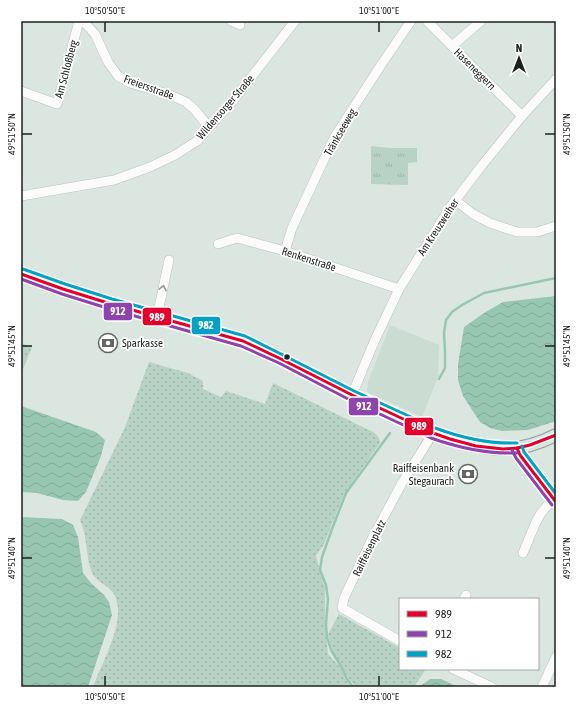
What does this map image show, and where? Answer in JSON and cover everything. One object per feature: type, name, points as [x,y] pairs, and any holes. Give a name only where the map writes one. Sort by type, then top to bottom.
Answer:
[{"type":"main road","points":[[21,274],[90,298],[243,341],[352,395],[444,437],[475,445],[503,449],[531,445],[556,435]]},
{"type":"street","name":"Am Schloßberg","points":[[21,91],[57,104],[79,21]]},
{"type":"street","name":"Freiersstraße","points":[[83,21],[95,34],[108,62],[118,76],[130,83],[168,94],[186,102],[194,109],[209,128]]},
{"type":"street","points":[[231,21],[240,25]]},
{"type":"street","name":"Wildensorger Straße","points":[[21,196],[114,180],[150,167],[175,155],[197,141],[232,102],[294,21]]},
{"type":"street","name":"Tränkseeweg","points":[[285,250],[292,228],[334,138],[411,21]]},
{"type":"street","name":"Haseneggern","points":[[427,21],[522,116]]},
{"type":"street","points":[[452,46],[481,21]]},
{"type":"street","name":"Am Kreuzweiher","points":[[352,395],[374,342],[399,290],[455,200],[522,116],[556,79]]},
{"type":"street","points":[[455,200],[473,214],[490,223],[517,232],[537,232],[556,226]]},
{"type":"street","name":"Renkenstraße","points":[[218,244],[237,238],[285,250],[399,290]]},
{"type":"street","points":[[157,317],[169,260]]},
{"type":"street","name":"Raiffeisenplatz","points":[[399,640],[342,608],[344,598],[373,537],[402,483],[433,433]]},
{"type":"street","points":[[517,448],[520,455],[555,500],[541,512],[523,552]]},
{"type":"street","points":[[542,687],[556,657]]},
{"type":"street","points":[[455,670],[492,687]]},
{"type":"shaded area","points":[[390,325],[439,345],[438,377],[422,417],[367,392],[368,382]]},
{"type":"green space","points":[[371,146],[417,148],[417,162],[408,163],[408,185],[371,184]]},
{"type":"green space","points":[[21,343],[32,347],[21,374]]},
{"type":"green space","points":[[149,362],[188,373],[203,381],[203,389],[221,397],[226,391],[265,404],[273,383],[375,433],[379,438],[380,443],[344,494],[324,544],[316,556],[325,587],[325,616],[328,654],[341,668],[351,687],[93,687],[112,640],[118,616],[114,594],[92,573],[88,560],[83,526],[80,520],[125,427]]},
{"type":"green space","points":[[339,614],[399,647],[399,670],[425,670],[414,687],[356,687],[349,679],[333,652],[328,634]]},
{"type":"water","points":[[556,296],[556,421],[528,430],[502,431],[490,428],[480,422],[463,396],[458,380],[458,364],[464,327],[503,302]]},
{"type":"water","points":[[21,406],[96,432],[105,440],[101,456],[86,492],[78,501],[63,500],[37,493],[21,492]]},
{"type":"water","points":[[21,517],[62,519],[73,525],[78,537],[83,573],[109,602],[112,615],[88,687],[21,687]]},
{"type":"water","points":[[430,679],[441,679],[458,687],[419,687]]},
{"type":"waterway","points":[[439,379],[445,368],[444,333],[446,320],[452,312],[484,293],[556,278]]},
{"type":"waterway","points":[[353,687],[331,650],[327,637],[326,624],[328,599],[326,585],[320,570],[322,557],[346,493],[390,433]]},
{"type":"transit line","name":"982","points":[[23,269],[112,299],[245,336],[354,391],[445,432],[485,441],[517,443]]},
{"type":"transit line","name":"989","points":[[21,274],[111,304],[243,341],[352,395],[433,433],[450,439],[476,446],[503,449],[530,445],[556,435]]},
{"type":"transit line","name":"912","points":[[21,279],[110,309],[241,346],[279,363],[350,400],[431,438],[473,450],[517,453]]},
{"type":"transit line","name":"982","points":[[522,446],[524,452],[556,494]]},
{"type":"transit line","name":"989","points":[[517,448],[520,455],[556,502]]},
{"type":"transit line","name":"912","points":[[512,450],[516,458],[552,505]]},
{"type":"place","name":"Sparkasse","points":[[108,343]]},
{"type":"place","name":"Raiffeisenbank Stegaurach","points":[[468,474]]}]
